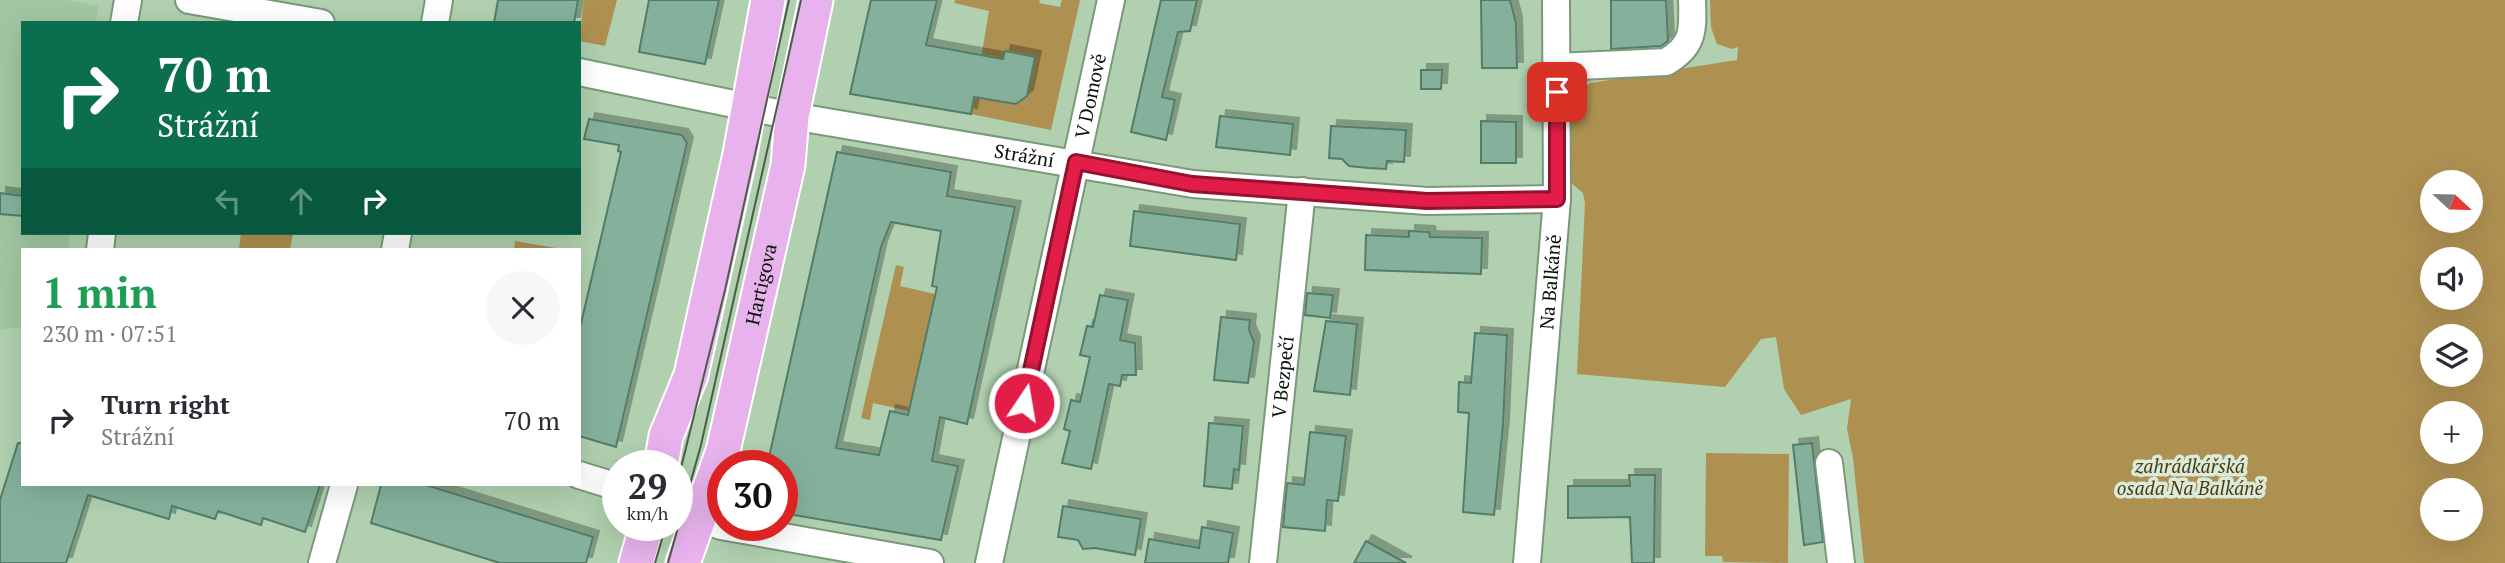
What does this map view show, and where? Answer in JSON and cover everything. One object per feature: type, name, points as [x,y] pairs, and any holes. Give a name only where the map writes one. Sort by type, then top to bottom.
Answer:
[{"type":"main road","points":[[664,450],[666,436],[691,375],[768,0]]},
{"type":"main road","name":"Hartigova","points":[[693,504],[723,451],[788,165],[792,116],[816,0]]},
{"type":"main road","points":[[636,563],[643,541]]},
{"type":"main road","name":"Hartigova","points":[[683,563],[685,541]]},
{"type":"street","points":[[124,21],[128,0]]},
{"type":"street","points":[[189,0],[310,21]]},
{"type":"street","points":[[435,21],[439,0]]},
{"type":"street","name":"V Domově","points":[[989,563],[1111,0]]},
{"type":"street","name":"Na Balkáně","points":[[1527,563],[1557,199],[1556,0]]},
{"type":"street","points":[[1558,67],[1666,62],[1681,54],[1693,31],[1692,0]]},
{"type":"street","name":"Strážní","points":[[581,72],[792,116],[1076,162],[1192,184],[1427,201],[1557,199]]},
{"type":"street","name":"V Bezpečí","points":[[1263,563],[1302,191]]},
{"type":"street","points":[[1829,463],[1841,563]]},
{"type":"street","points":[[581,476],[602,482]]},
{"type":"street","points":[[321,563],[344,486]]},
{"type":"street","points":[[693,516],[721,526],[930,563]]},
{"type":"shaded area","points":[[0,0],[66,0],[98,6],[96,21],[21,21],[21,235],[70,235],[68,248],[21,248],[21,327],[0,329]]},
{"type":"green space","points":[[584,0],[617,0],[605,46],[581,41]]},
{"type":"green space","points":[[955,0],[1040,0],[1039,3],[1060,7],[1062,0],[1080,0],[1051,130],[971,114],[974,97],[1034,57],[1006,51],[1003,62],[981,58],[989,11],[954,3]]},
{"type":"green space","name":"zahrádkářská osada Na Balkáně","points":[[1710,0],[2505,0],[2505,563],[1864,563],[1853,458],[1847,429],[1851,399],[1801,415],[1784,389],[1776,337],[1761,339],[1725,387],[1577,374],[1585,203],[1583,193],[1565,178],[1563,106],[1590,83],[1737,60],[1738,47],[1732,49],[1717,44],[1711,27]]},
{"type":"green space","points":[[241,235],[293,235],[290,248],[239,248]]},
{"type":"green space","points":[[515,241],[556,248],[514,248]]},
{"type":"green space","points":[[896,265],[904,267],[900,286],[935,294],[909,411],[873,403],[870,420],[861,418]]},
{"type":"green space","points":[[1706,453],[1789,454],[1788,563],[1723,562],[1722,556],[1705,556]]},
{"type":"building","points":[[498,0],[578,0],[574,21],[494,21]]},
{"type":"building","points":[[649,0],[719,0],[705,64],[639,52]]},
{"type":"building","points":[[871,0],[937,0],[926,45],[1003,59],[1005,51],[1035,57],[1027,96],[1016,104],[974,97],[971,114],[850,94]]},
{"type":"building","points":[[1161,0],[1197,0],[1190,31],[1178,32],[1162,97],[1175,100],[1166,140],[1131,132]]},
{"type":"building","points":[[1481,0],[1510,0],[1516,23],[1517,68],[1482,68]]},
{"type":"building","points":[[1611,0],[1666,0],[1668,41],[1661,46],[1611,49]]},
{"type":"building","points":[[1421,70],[1442,70],[1441,89],[1421,89]]},
{"type":"building","points":[[1220,116],[1293,124],[1290,155],[1216,147]]},
{"type":"building","points":[[589,119],[682,135],[687,143],[616,447],[581,437],[581,323],[621,152],[618,151],[619,145],[584,139]]},
{"type":"building","points":[[1481,121],[1516,122],[1516,163],[1481,163]]},
{"type":"building","points":[[1331,126],[1406,130],[1404,162],[1387,161],[1386,169],[1349,166],[1342,159],[1329,158]]},
{"type":"building","points":[[837,152],[951,172],[947,196],[1015,207],[967,424],[940,417],[932,461],[958,466],[941,540],[798,516],[798,450],[771,450]],"holes":[[[891,222],[941,231],[932,286],[937,287],[908,415],[890,411],[879,455],[836,448],[881,247]]]},
{"type":"building","points":[[0,193],[21,196],[21,216],[0,214]]},
{"type":"building","points":[[1134,211],[1240,224],[1236,260],[1130,246]]},
{"type":"building","points":[[1409,231],[1429,232],[1430,237],[1482,238],[1481,274],[1365,270],[1366,235],[1409,237]]},
{"type":"building","points":[[1307,293],[1333,295],[1330,318],[1305,315]]},
{"type":"building","points":[[1100,295],[1128,300],[1120,340],[1135,343],[1136,375],[1122,375],[1120,386],[1109,384],[1091,469],[1062,463],[1070,431],[1064,429],[1071,400],[1080,402],[1090,357],[1080,355],[1087,326],[1093,327]]},
{"type":"building","points":[[1221,317],[1250,320],[1249,330],[1254,342],[1248,383],[1214,380]]},
{"type":"building","points":[[1326,321],[1357,324],[1350,395],[1314,391]]},
{"type":"building","points":[[1475,333],[1507,335],[1503,425],[1494,515],[1463,512],[1469,413],[1458,412],[1459,382],[1471,383]]},
{"type":"building","points":[[1209,423],[1243,426],[1239,470],[1234,469],[1232,489],[1204,486]]},
{"type":"building","points":[[1310,432],[1346,436],[1338,501],[1327,500],[1325,531],[1283,527],[1287,483],[1304,485]]},
{"type":"building","points":[[18,443],[21,443],[21,486],[320,486],[305,532],[263,518],[261,525],[218,511],[215,519],[172,506],[169,519],[88,495],[66,563],[0,563],[0,500]]},
{"type":"building","points":[[1812,443],[1823,542],[1804,545],[1793,445]]},
{"type":"building","points":[[1629,475],[1655,475],[1654,563],[1632,563],[1630,517],[1568,518],[1568,486],[1630,486]]},
{"type":"building","points":[[381,486],[429,486],[593,537],[586,563],[500,563],[371,523]]},
{"type":"building","points":[[1063,506],[1141,519],[1135,555],[1095,548],[1083,549],[1078,540],[1058,537]]},
{"type":"building","points":[[1202,527],[1233,533],[1228,563],[1145,563],[1149,539],[1199,548]]},
{"type":"building","points":[[1366,541],[1406,563],[1354,563]]},
{"type":"tram line","points":[[685,450],[725,290],[789,0]]},
{"type":"tram line","points":[[668,563],[701,445],[801,0]]},
{"type":"tram line","points":[[655,563],[661,541]]},
{"type":"route","points":[[1024,403],[1076,162],[1192,184],[1427,201],[1557,199],[1557,92]]}]
